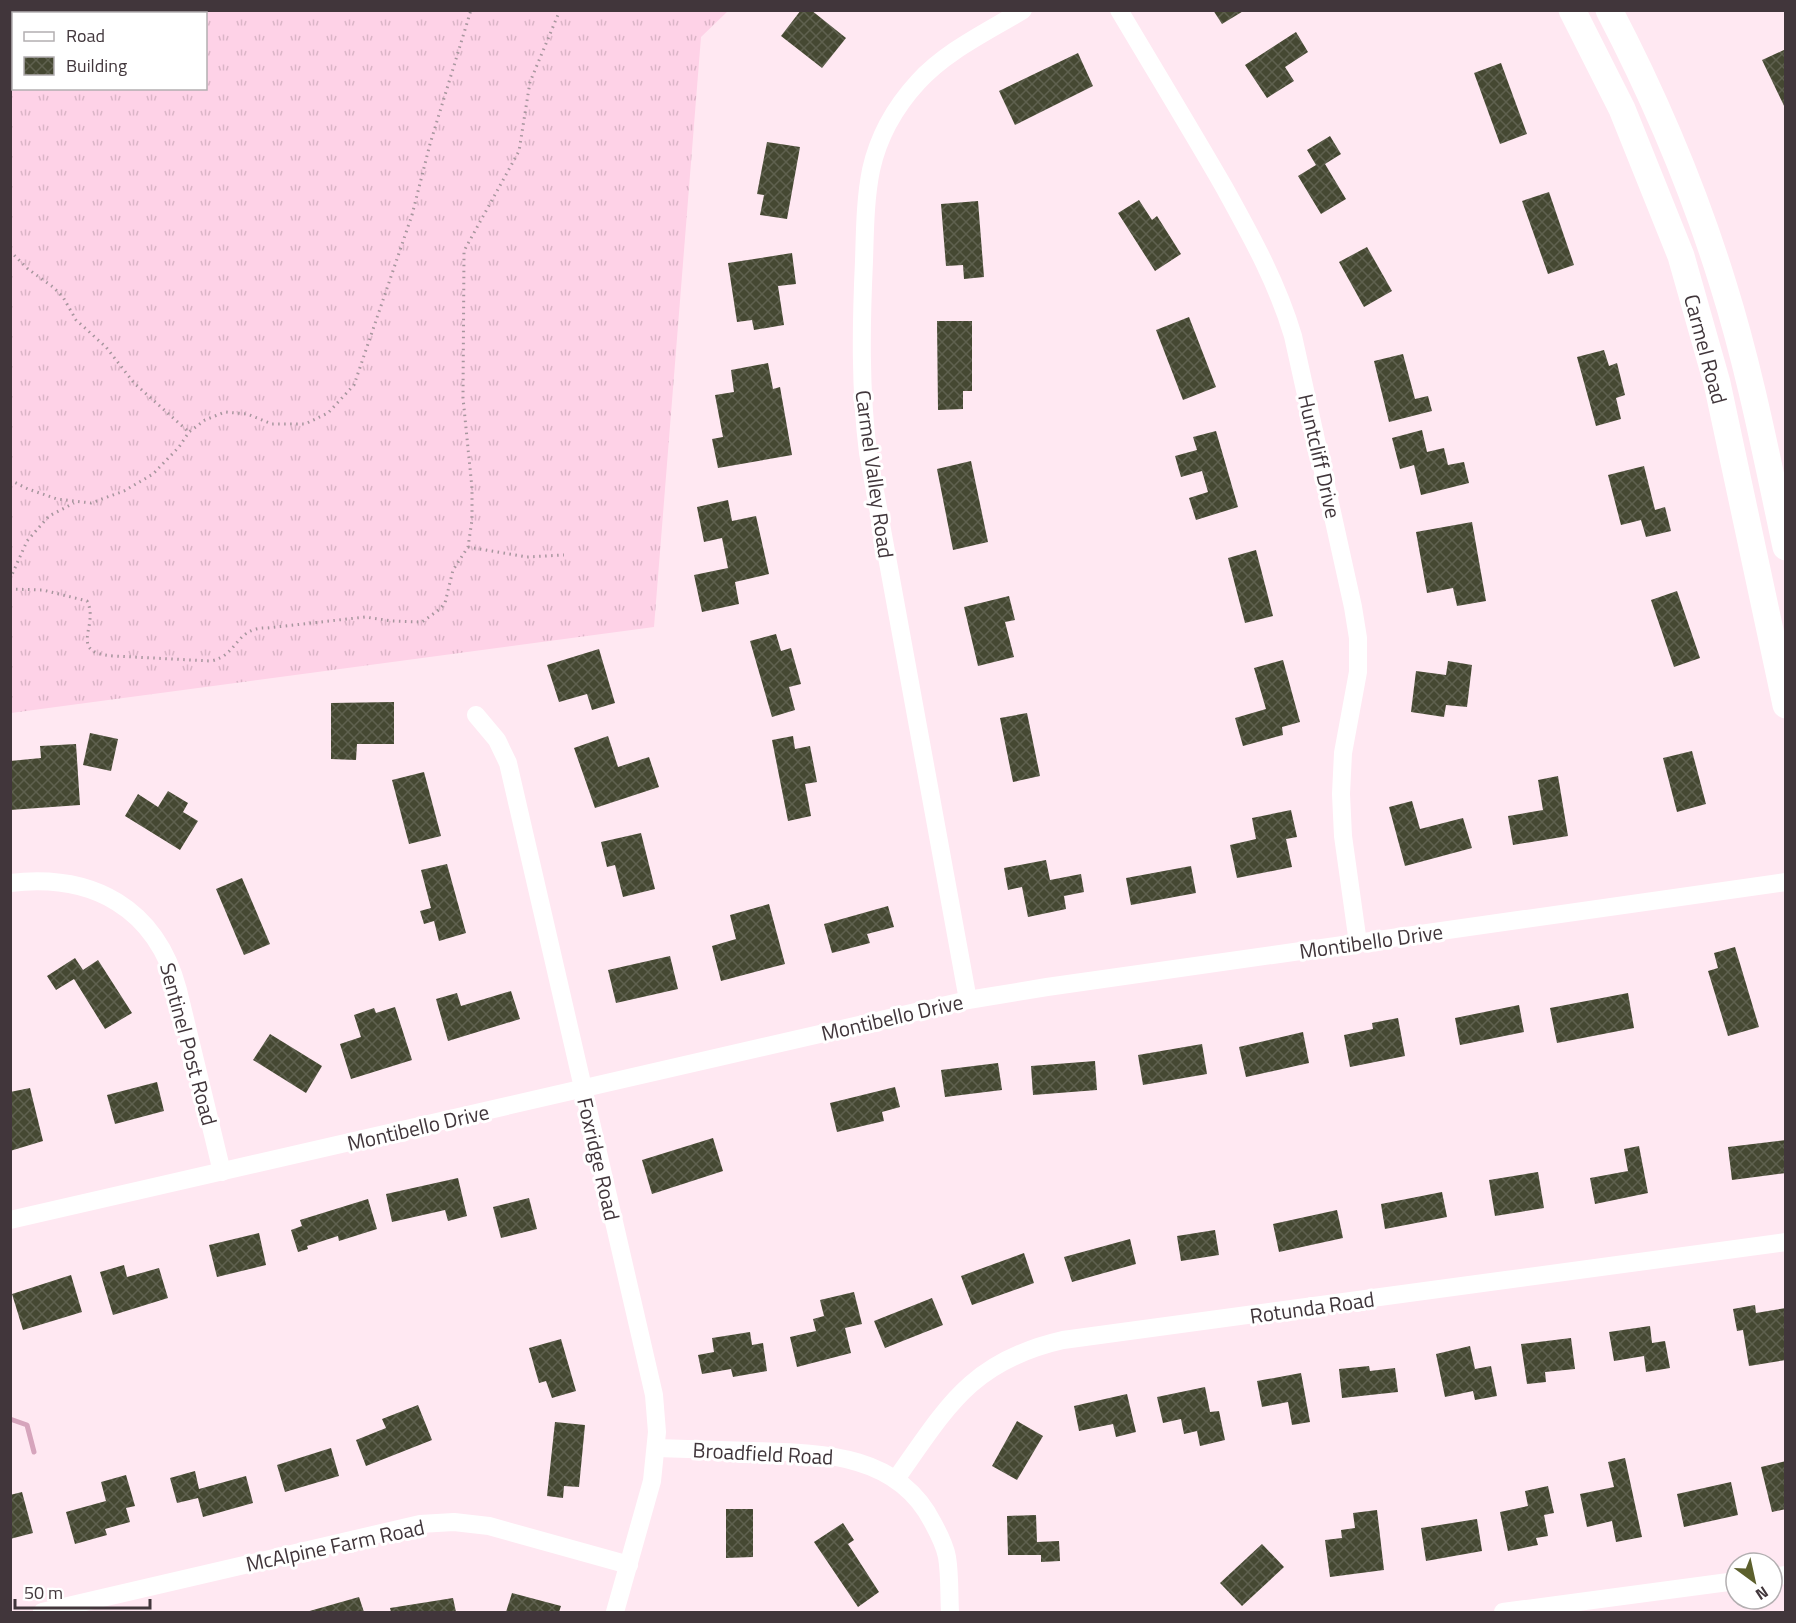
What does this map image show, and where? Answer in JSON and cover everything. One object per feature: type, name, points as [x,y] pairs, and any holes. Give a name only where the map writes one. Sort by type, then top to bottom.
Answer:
[{"type":"main road","name":"Carmel Road","points":[[1572,10],[1622,109],[1681,256],[1717,382],[1785,705]]},
{"type":"main road","name":"Carmel Road","points":[[1609,10],[1672,144],[1698,208],[1777,461],[1785,547]]},
{"type":"street","name":"Carmel Valley Road","points":[[968,1000],[867,453],[861,369],[867,201],[872,169],[882,138],[898,107],[918,82],[955,51],[1023,10]]},
{"type":"street","name":"Huntcliff Drive","points":[[1119,10],[1261,254],[1286,313],[1293,336],[1358,638],[1358,672],[1343,753],[1341,794],[1343,836],[1358,943]]},
{"type":"street","name":"Foxridge Road","points":[[477,715],[497,740],[508,763],[654,1395],[656,1448],[652,1481],[615,1612]]},
{"type":"street","name":"Sentinel Post Road","points":[[10,883],[58,880],[99,892],[135,915],[163,950],[180,996],[222,1172]]},
{"type":"street","name":"Montibello Drive","points":[[10,1220],[968,1000],[1785,882]]},
{"type":"street","name":"Rotunda Road","points":[[896,1479],[957,1396],[993,1366],[1035,1346],[1063,1340],[1785,1242]]},
{"type":"street","name":"Broadfield Road","points":[[656,1448],[832,1455],[874,1468],[896,1479],[922,1504],[941,1539],[947,1558],[950,1612]]},
{"type":"street","name":"McAlpine Farm Road","points":[[42,1612],[420,1524],[454,1522],[489,1526],[629,1565]]},
{"type":"street","points":[[1503,1612],[1585,1607],[1724,1583]]},
{"type":"path","points":[[10,480],[57,500],[91,503],[124,491],[153,474],[179,447],[189,432],[205,420],[225,412],[247,414],[272,424],[305,424],[328,413],[354,385],[412,215],[430,144],[471,10]]},
{"type":"path","points":[[10,589],[43,590],[87,601],[90,608],[87,643],[98,655],[211,661],[221,659],[230,652],[244,634],[255,628],[365,617],[422,622],[446,603],[453,570],[468,547],[472,520],[472,488],[463,398],[464,251],[519,151],[530,82],[560,10]]},
{"type":"path","points":[[10,250],[28,269],[63,297],[76,320],[106,347],[134,383],[189,432]]},
{"type":"path","points":[[10,579],[27,541],[49,516],[75,502]]},
{"type":"path","points":[[468,547],[527,557],[564,555]]},
{"type":"green space","points":[[10,11],[728,11],[701,37],[654,627],[11,713]]},
{"type":"building","points":[[801,10],[811,10],[846,38],[822,68],[781,36]]},
{"type":"building","points":[[1213,10],[1245,10],[1222,24]]},
{"type":"building","points":[[1296,32],[1308,52],[1285,67],[1294,81],[1267,98],[1245,65]]},
{"type":"building","points":[[1786,49],[1786,110],[1762,60]]},
{"type":"building","points":[[1078,53],[1093,86],[1015,125],[999,91]]},
{"type":"building","points":[[1501,63],[1527,134],[1500,144],[1474,73]]},
{"type":"building","points":[[1330,136],[1341,154],[1325,164],[1346,199],[1321,214],[1298,176],[1316,165],[1307,150]]},
{"type":"building","points":[[767,142],[800,147],[787,219],[760,215],[764,195],[757,194]]},
{"type":"building","points":[[1549,192],[1574,265],[1548,274],[1522,201]]},
{"type":"building","points":[[1139,200],[1152,220],[1157,216],[1181,254],[1155,271],[1118,213]]},
{"type":"building","points":[[978,201],[984,277],[964,279],[963,265],[946,266],[941,204]]},
{"type":"building","points":[[1367,247],[1392,291],[1364,307],[1339,262]]},
{"type":"building","points":[[792,253],[796,284],[778,286],[784,325],[754,330],[752,320],[737,322],[728,263]]},
{"type":"building","points":[[1189,317],[1216,387],[1183,400],[1156,330]]},
{"type":"building","points":[[937,321],[972,321],[972,391],[963,391],[963,409],[938,410]]},
{"type":"building","points":[[1604,350],[1609,366],[1617,363],[1625,395],[1616,398],[1621,419],[1596,426],[1577,357]]},
{"type":"building","points":[[1403,354],[1415,399],[1428,396],[1432,411],[1389,422],[1374,361]]},
{"type":"building","points":[[768,363],[773,389],[780,387],[792,455],[718,468],[712,439],[723,437],[715,395],[734,392],[731,370]]},
{"type":"building","points":[[1422,430],[1427,452],[1444,448],[1448,465],[1464,462],[1469,483],[1421,495],[1414,465],[1400,469],[1392,438]]},
{"type":"building","points":[[1216,431],[1238,507],[1196,520],[1189,498],[1208,492],[1202,471],[1181,477],[1175,456],[1197,450],[1193,437]]},
{"type":"building","points":[[971,461],[988,542],[953,550],[937,469]]},
{"type":"building","points":[[1644,466],[1655,510],[1665,507],[1671,531],[1646,537],[1641,520],[1621,525],[1608,475]]},
{"type":"building","points":[[728,500],[732,521],[756,516],[769,574],[735,582],[739,604],[702,612],[694,575],[728,568],[722,538],[704,542],[697,507]]},
{"type":"building","points":[[1472,522],[1486,601],[1457,606],[1453,588],[1427,593],[1416,532]]},
{"type":"building","points":[[1256,550],[1273,616],[1245,623],[1228,558]]},
{"type":"building","points":[[1677,591],[1700,658],[1674,667],[1651,600]]},
{"type":"building","points":[[1009,596],[1015,620],[1005,622],[1014,657],[978,666],[964,607]]},
{"type":"building","points":[[776,634],[781,651],[791,648],[801,684],[789,687],[795,710],[772,717],[750,641]]},
{"type":"building","points":[[599,649],[615,703],[592,710],[587,694],[559,702],[547,665]]},
{"type":"building","points":[[1283,660],[1300,722],[1282,727],[1283,735],[1243,746],[1235,718],[1266,709],[1254,668]]},
{"type":"building","points":[[1448,661],[1472,665],[1467,707],[1446,705],[1444,717],[1411,712],[1416,671],[1446,675]]},
{"type":"building","points":[[394,702],[394,744],[357,744],[356,760],[331,759],[331,703]]},
{"type":"building","points":[[1027,713],[1040,776],[1013,782],[1000,718]]},
{"type":"building","points":[[90,733],[118,739],[111,771],[83,765]]},
{"type":"building","points":[[608,736],[618,767],[649,757],[659,787],[595,808],[574,748]]},
{"type":"building","points":[[793,736],[795,749],[810,746],[817,782],[805,784],[811,816],[788,821],[772,740]]},
{"type":"building","points":[[76,744],[80,805],[10,810],[10,761],[41,758],[40,746]]},
{"type":"building","points":[[1692,751],[1706,804],[1677,812],[1663,758]]},
{"type":"building","points":[[424,772],[441,836],[409,844],[392,780]]},
{"type":"building","points":[[1558,776],[1568,836],[1513,845],[1508,816],[1543,810],[1538,780]]},
{"type":"building","points":[[168,791],[188,803],[183,812],[198,821],[180,850],[125,816],[138,794],[158,807]]},
{"type":"building","points":[[1412,801],[1420,829],[1463,818],[1472,848],[1405,866],[1389,807]]},
{"type":"building","points":[[1291,810],[1297,837],[1286,839],[1292,867],[1237,878],[1230,845],[1256,839],[1252,818]]},
{"type":"building","points":[[641,833],[655,889],[623,897],[615,865],[607,867],[601,842]]},
{"type":"building","points":[[1046,860],[1050,880],[1081,874],[1084,892],[1064,896],[1066,909],[1028,917],[1022,887],[1008,890],[1004,868]]},
{"type":"building","points":[[447,864],[466,933],[439,941],[434,921],[424,924],[420,911],[431,908],[421,870]]},
{"type":"building","points":[[1191,866],[1196,893],[1131,905],[1126,878]]},
{"type":"building","points":[[242,878],[270,944],[244,955],[216,889]]},
{"type":"building","points":[[769,904],[785,964],[721,981],[712,946],[736,939],[730,915]]},
{"type":"building","points":[[888,906],[894,927],[867,934],[870,943],[832,953],[824,924]]},
{"type":"building","points":[[1735,947],[1759,1027],[1728,1036],[1708,971],[1718,968],[1714,953]]},
{"type":"building","points":[[670,956],[678,989],[616,1003],[608,970]]},
{"type":"building","points":[[75,958],[83,970],[98,960],[132,1013],[105,1029],[74,979],[56,990],[47,976]]},
{"type":"building","points":[[511,991],[520,1019],[448,1041],[436,999],[457,993],[461,1006]]},
{"type":"building","points":[[1628,993],[1634,1028],[1557,1043],[1550,1008]]},
{"type":"building","points":[[1519,1005],[1524,1032],[1460,1045],[1455,1018]]},
{"type":"building","points":[[395,1007],[412,1060],[351,1079],[340,1044],[361,1037],[354,1015],[374,1008],[376,1013]]},
{"type":"building","points":[[1398,1018],[1405,1056],[1350,1067],[1344,1035],[1373,1029],[1372,1023]]},
{"type":"building","points":[[1303,1032],[1309,1063],[1246,1077],[1239,1047]]},
{"type":"building","points":[[270,1034],[322,1066],[306,1093],[253,1060]]},
{"type":"building","points":[[1202,1044],[1207,1074],[1143,1085],[1138,1055]]},
{"type":"building","points":[[1095,1061],[1097,1090],[1033,1095],[1031,1066]]},
{"type":"building","points":[[998,1063],[1002,1090],[945,1097],[941,1070]]},
{"type":"building","points":[[157,1082],[164,1111],[115,1124],[107,1095]]},
{"type":"building","points":[[895,1087],[900,1107],[882,1112],[884,1121],[837,1132],[830,1103]]},
{"type":"building","points":[[30,1088],[43,1141],[10,1151],[10,1092]]},
{"type":"building","points":[[713,1138],[723,1171],[652,1194],[642,1160]]},
{"type":"building","points":[[1786,1140],[1786,1173],[1732,1180],[1728,1147]]},
{"type":"building","points":[[1639,1146],[1648,1193],[1595,1204],[1590,1178],[1628,1171],[1624,1149]]},
{"type":"building","points":[[1538,1172],[1544,1208],[1495,1216],[1489,1180]]},
{"type":"building","points":[[458,1178],[467,1216],[448,1221],[445,1210],[392,1222],[386,1194]]},
{"type":"building","points":[[1442,1192],[1447,1217],[1385,1229],[1381,1204]]},
{"type":"building","points":[[529,1198],[537,1229],[501,1238],[493,1207]]},
{"type":"building","points":[[368,1199],[377,1229],[339,1241],[338,1236],[307,1246],[308,1249],[298,1252],[291,1230],[302,1226],[300,1220]]},
{"type":"building","points":[[1337,1210],[1343,1238],[1279,1252],[1273,1224]]},
{"type":"building","points":[[1215,1230],[1219,1255],[1181,1261],[1177,1236]]},
{"type":"building","points":[[259,1233],[266,1265],[217,1277],[209,1245]]},
{"type":"building","points":[[1130,1239],[1136,1264],[1072,1282],[1064,1257]]},
{"type":"building","points":[[1024,1253],[1034,1283],[972,1305],[961,1276]]},
{"type":"building","points":[[124,1265],[127,1277],[159,1268],[168,1298],[113,1315],[100,1272]]},
{"type":"building","points":[[71,1275],[82,1312],[23,1330],[12,1294]]},
{"type":"building","points":[[854,1292],[862,1324],[845,1328],[851,1353],[797,1367],[790,1337],[816,1331],[813,1319],[824,1316],[820,1300]]},
{"type":"building","points":[[932,1298],[943,1325],[885,1348],[874,1321]]},
{"type":"building","points":[[1755,1305],[1756,1313],[1786,1308],[1786,1360],[1749,1366],[1743,1330],[1737,1331],[1733,1309]]},
{"type":"building","points":[[1650,1326],[1652,1343],[1665,1341],[1670,1368],[1646,1372],[1644,1356],[1614,1361],[1609,1332]]},
{"type":"building","points":[[750,1332],[752,1345],[763,1343],[767,1371],[733,1377],[731,1369],[702,1374],[698,1355],[714,1352],[712,1338]]},
{"type":"building","points":[[1571,1338],[1575,1369],[1545,1372],[1546,1382],[1527,1384],[1521,1344]]},
{"type":"building","points":[[561,1339],[576,1391],[552,1398],[546,1381],[539,1383],[529,1348]]},
{"type":"building","points":[[1470,1346],[1475,1369],[1491,1366],[1497,1396],[1475,1400],[1473,1391],[1445,1397],[1436,1354]]},
{"type":"building","points":[[1369,1366],[1370,1371],[1395,1368],[1398,1392],[1342,1398],[1339,1369]]},
{"type":"building","points":[[1301,1373],[1310,1422],[1292,1425],[1288,1402],[1262,1407],[1257,1381]]},
{"type":"building","points":[[1205,1387],[1210,1412],[1219,1411],[1225,1440],[1200,1446],[1197,1431],[1184,1434],[1181,1419],[1163,1423],[1157,1397]]},
{"type":"building","points":[[1127,1394],[1136,1432],[1116,1437],[1113,1424],[1079,1431],[1074,1406]]},
{"type":"building","points":[[418,1405],[432,1440],[366,1466],[356,1440],[386,1428],[382,1419]]},
{"type":"building","points":[[1017,1421],[1043,1436],[1017,1480],[992,1466]]},
{"type":"building","points":[[555,1422],[585,1425],[579,1487],[564,1486],[563,1498],[547,1496]]},
{"type":"building","points":[[331,1448],[339,1476],[285,1492],[277,1465]]},
{"type":"building","points":[[1625,1458],[1642,1537],[1616,1542],[1612,1521],[1587,1527],[1580,1494],[1614,1487],[1608,1462]]},
{"type":"building","points":[[1786,1461],[1786,1509],[1772,1512],[1761,1467]]},
{"type":"building","points":[[195,1471],[199,1489],[246,1476],[253,1503],[203,1517],[198,1498],[177,1503],[170,1478]]},
{"type":"building","points":[[126,1475],[135,1506],[126,1508],[130,1522],[105,1529],[107,1535],[75,1544],[66,1512],[106,1501],[101,1482]]},
{"type":"building","points":[[1731,1482],[1738,1515],[1684,1527],[1677,1494]]},
{"type":"building","points":[[1548,1486],[1554,1513],[1544,1515],[1548,1536],[1536,1538],[1538,1545],[1508,1551],[1500,1512],[1528,1506],[1525,1491]]},
{"type":"building","points":[[22,1492],[33,1533],[10,1539],[10,1495]]},
{"type":"building","points":[[726,1509],[753,1509],[753,1557],[726,1558]]},
{"type":"building","points":[[1377,1510],[1384,1570],[1330,1577],[1325,1540],[1342,1538],[1341,1530],[1355,1528],[1353,1513]]},
{"type":"building","points":[[1036,1515],[1037,1542],[1059,1541],[1060,1561],[1041,1562],[1041,1555],[1008,1555],[1007,1516]]},
{"type":"building","points":[[1477,1519],[1482,1551],[1426,1561],[1421,1528]]},
{"type":"building","points":[[843,1523],[854,1540],[848,1544],[879,1592],[858,1607],[814,1542]]},
{"type":"building","points":[[1262,1544],[1284,1567],[1242,1606],[1220,1583]]},
{"type":"building","points":[[512,1593],[561,1606],[559,1612],[506,1612]]},
{"type":"building","points":[[359,1597],[364,1612],[306,1612]]},
{"type":"building","points":[[453,1598],[456,1612],[391,1612],[390,1608]]},
{"type":"waterway","points":[[10,1419],[27,1425],[34,1452]]}]
